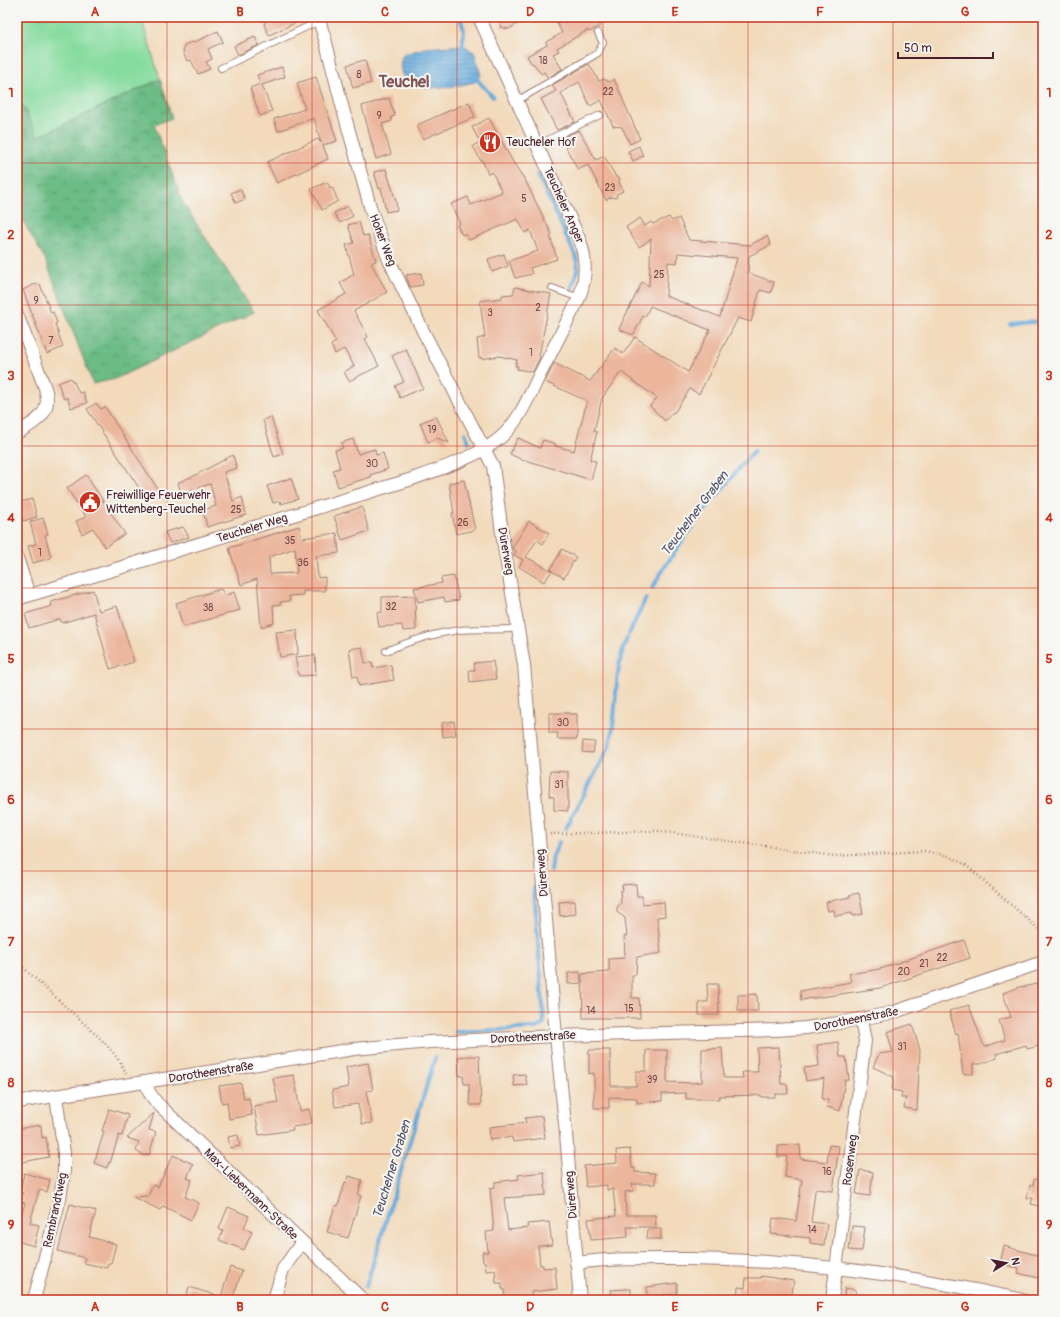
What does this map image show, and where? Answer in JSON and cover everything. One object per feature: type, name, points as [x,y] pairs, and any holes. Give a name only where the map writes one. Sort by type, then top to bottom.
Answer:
[{"type":"street","name":"Teucheler Anger","points":[[479,17],[582,246],[585,255],[586,273],[579,298],[526,403],[516,419],[500,439],[484,449]]},
{"type":"street","name":"Hoher Weg","points":[[319,19],[371,210],[389,260],[422,331],[484,449]]},
{"type":"street","points":[[17,314],[45,388],[47,400],[42,416],[17,433]]},
{"type":"street","name":"Teucheler Weg","points":[[23,597],[386,488],[433,471],[484,449]]},
{"type":"street","name":"Dürerweg","points":[[484,449],[493,466],[503,540],[519,628],[527,693],[580,1300]]},
{"type":"street","points":[[17,558],[23,597]]},
{"type":"street","name":"Dorotheenstraße","points":[[17,1102],[354,1049],[393,1045],[556,1036],[806,1028],[861,1020],[891,1013],[1043,962]]},
{"type":"street","name":"Rosenweg","points":[[832,1300],[865,1041],[861,1020]]},
{"type":"street","name":"Max-Liebermann-Straße","points":[[146,1082],[149,1092],[156,1102],[363,1300]]},
{"type":"street","name":"Rembrandtweg","points":[[34,1300],[60,1198],[64,1172],[64,1153],[56,1096]]},
{"type":"street","points":[[274,1300],[283,1269],[302,1242]]},
{"type":"street","points":[[576,1263],[624,1259],[741,1259],[784,1262],[921,1279],[1023,1300]]},
{"type":"lane","points":[[221,68],[319,19]]},
{"type":"lane","points":[[516,100],[598,53],[603,43],[598,33]]},
{"type":"lane","points":[[537,145],[600,115]]},
{"type":"lane","points":[[552,288],[579,298]]},
{"type":"lane","points":[[386,651],[414,640],[461,630],[506,630],[519,628]]},
{"type":"path","points":[[539,834],[658,830],[835,856],[924,851],[948,856],[966,865],[1043,933]]},
{"type":"path","points":[[17,962],[114,1054],[124,1068],[129,1085]]},
{"type":"green space","points":[[17,17],[141,17],[160,79],[38,137],[22,104],[17,108]]},
{"type":"green space","points":[[160,79],[172,118],[154,125],[183,203],[254,312],[115,379],[93,384],[45,259],[17,211],[17,108],[22,104],[38,137]]},
{"type":"water","points":[[463,45],[474,52],[481,75],[475,82],[456,86],[431,88],[408,84],[403,77],[400,66],[404,54],[425,48]]},
{"type":"building","points":[[268,17],[308,17],[269,35],[264,25]]},
{"type":"building","points":[[504,17],[528,17],[509,29],[500,27]]},
{"type":"building","points":[[566,17],[581,17],[583,22],[594,17],[600,26],[589,32],[588,30],[557,48],[559,51],[553,54],[562,69],[548,78],[544,72],[541,74],[527,56],[547,45],[546,42],[562,33],[557,23]]},
{"type":"building","points":[[218,31],[223,42],[208,49],[212,59],[206,62],[210,69],[198,74],[191,60],[187,61],[183,53],[184,45],[193,43]]},
{"type":"building","points":[[255,37],[259,45],[238,55],[234,46]]},
{"type":"building","points":[[365,60],[371,83],[353,88],[347,65]]},
{"type":"building","points":[[589,64],[599,81],[604,79],[609,82],[614,79],[640,139],[630,144],[622,127],[613,126],[601,100],[590,106],[579,82],[561,93],[575,122],[557,130],[541,99],[556,91],[552,85]]},
{"type":"building","points":[[282,67],[285,77],[262,85],[272,111],[260,116],[250,88],[260,84],[257,75]]},
{"type":"building","points":[[316,77],[337,141],[323,145],[328,159],[277,183],[267,162],[318,139],[321,143],[314,118],[278,131],[274,119],[305,109],[297,83]]},
{"type":"building","points":[[389,98],[395,116],[391,117],[392,121],[382,124],[391,154],[376,159],[362,106]]},
{"type":"building","points":[[469,102],[475,117],[423,139],[417,125]]},
{"type":"building","points":[[489,118],[513,162],[525,180],[552,235],[550,236],[557,259],[530,268],[532,274],[515,278],[509,261],[538,251],[530,230],[525,233],[518,219],[469,240],[465,234],[462,235],[457,225],[460,224],[451,204],[468,197],[471,205],[502,192],[492,172],[488,174],[482,160],[481,161],[473,146],[480,142],[472,127]]},
{"type":"building","points":[[579,130],[596,160],[604,156],[616,177],[620,178],[619,182],[623,191],[617,194],[616,198],[611,197],[606,200],[588,165],[578,170],[561,138]]},
{"type":"building","points":[[639,146],[643,156],[633,161],[628,151]]},
{"type":"building","points":[[386,169],[396,201],[397,210],[386,212],[381,188],[379,189],[374,172]]},
{"type":"building","points":[[327,182],[330,188],[332,187],[338,201],[322,210],[311,189]]},
{"type":"building","points":[[240,189],[245,199],[236,203],[231,193]]},
{"type":"building","points":[[348,206],[353,216],[340,223],[334,213]]},
{"type":"building","points":[[669,217],[672,221],[679,218],[689,240],[750,245],[767,236],[771,245],[749,256],[748,273],[774,282],[771,293],[760,290],[751,322],[738,318],[699,394],[690,389],[674,413],[673,412],[665,421],[650,406],[657,398],[621,372],[602,398],[594,431],[597,432],[590,460],[596,461],[591,480],[525,460],[524,461],[510,454],[518,438],[540,448],[543,440],[556,444],[555,446],[574,451],[587,401],[545,382],[554,363],[590,381],[615,348],[623,354],[635,337],[688,372],[710,330],[650,306],[634,334],[630,334],[619,329],[642,282],[649,286],[651,239],[639,247],[626,227],[640,218],[645,226],[651,222],[653,224]],"holes":[[[678,253],[737,258],[720,317],[666,296],[668,262],[677,263]]]},
{"type":"building","points":[[359,222],[363,236],[368,235],[376,261],[371,263],[387,292],[354,311],[368,337],[365,339],[379,366],[349,381],[344,372],[354,366],[344,349],[335,354],[331,345],[336,342],[318,310],[346,294],[340,283],[354,274],[346,245],[354,243],[348,225]]},
{"type":"building","points":[[504,254],[508,266],[492,272],[488,259]]},
{"type":"building","points":[[421,273],[423,285],[410,287],[406,275]]},
{"type":"building","points":[[35,284],[40,284],[51,313],[53,312],[57,323],[55,324],[63,347],[47,354],[23,290]]},
{"type":"building","points":[[515,287],[551,294],[540,357],[533,372],[517,369],[518,366],[515,366],[517,360],[499,356],[479,358],[477,339],[485,337],[480,301],[502,298],[502,295],[513,294]]},
{"type":"building","points":[[406,349],[423,388],[400,398],[395,386],[404,382],[392,356]]},
{"type":"building","points":[[71,378],[79,393],[83,392],[87,403],[71,408],[67,397],[64,399],[58,383]]},
{"type":"building","name":"Freiwillige Feuerwehr Wittenberg-Teuchel","points":[[96,403],[101,409],[105,407],[159,491],[147,500],[87,409]]},
{"type":"building","points":[[436,416],[449,443],[437,438],[428,442],[420,423]]},
{"type":"building","points":[[271,417],[283,454],[274,457],[263,420]]},
{"type":"building","points":[[353,439],[358,454],[375,449],[376,455],[383,453],[388,469],[370,475],[371,477],[338,487],[333,470],[340,468],[335,450],[343,448],[341,443]]},
{"type":"building","points":[[233,455],[237,468],[224,472],[233,501],[242,497],[246,515],[207,527],[203,510],[216,506],[210,484],[181,492],[178,483]]},
{"type":"building","name":"Freiwillige Feuerwehr Wittenberg-Teuchel","points":[[86,475],[125,534],[105,547],[93,528],[82,534],[76,521],[86,517],[67,488]]},
{"type":"building","points":[[291,478],[298,499],[281,504],[280,501],[273,503],[267,486]]},
{"type":"building","points":[[464,480],[475,530],[456,534],[449,483]]},
{"type":"building","points":[[32,499],[37,517],[23,521],[17,503]]},
{"type":"building","points":[[362,507],[369,531],[342,540],[334,516]]},
{"type":"building","points":[[43,518],[48,534],[45,535],[51,558],[33,563],[28,546],[36,544],[30,522]]},
{"type":"building","points":[[529,521],[549,533],[543,544],[537,540],[526,557],[552,571],[544,582],[519,567],[523,560],[514,555],[516,551],[512,548]]},
{"type":"building","points":[[299,526],[302,538],[337,533],[339,553],[316,556],[318,578],[325,577],[325,591],[303,591],[303,595],[289,596],[290,601],[280,602],[281,604],[273,605],[274,623],[261,627],[257,579],[241,585],[229,548]],"holes":[[[295,548],[297,573],[270,574],[269,557]]]},
{"type":"building","points":[[183,527],[189,537],[170,543],[165,532]]},
{"type":"building","points":[[562,549],[576,557],[564,578],[550,570]]},
{"type":"building","points":[[454,576],[459,600],[445,602],[444,597],[418,602],[414,588],[442,583],[441,578]]},
{"type":"building","points":[[221,589],[225,596],[234,592],[240,610],[183,627],[176,603]]},
{"type":"building","points":[[93,590],[99,611],[117,606],[134,662],[110,669],[94,613],[62,623],[60,619],[29,628],[25,614],[52,606],[51,602]]},
{"type":"building","points":[[415,596],[416,630],[403,631],[402,625],[379,627],[377,613],[382,612],[382,597]]},
{"type":"building","points":[[297,630],[298,654],[280,657],[276,632]]},
{"type":"building","points":[[362,647],[365,663],[372,662],[373,668],[391,665],[394,680],[359,686],[357,676],[353,677],[349,649]]},
{"type":"building","points":[[315,655],[316,675],[299,676],[295,657]]},
{"type":"building","points":[[493,661],[496,679],[470,682],[469,670],[475,670],[474,663]]},
{"type":"building","points":[[549,713],[577,714],[577,739],[557,739],[558,733],[549,733]]},
{"type":"building","points":[[454,721],[456,735],[443,737],[442,723]]},
{"type":"building","points":[[583,741],[595,742],[593,753],[582,752]]},
{"type":"building","points":[[550,771],[568,772],[568,811],[554,810],[554,797],[549,796]]},
{"type":"building","points":[[636,884],[637,896],[642,896],[643,904],[664,902],[665,916],[657,917],[661,953],[637,957],[636,975],[632,975],[632,998],[639,998],[640,1018],[583,1018],[582,974],[609,972],[609,959],[625,958],[624,936],[627,936],[625,918],[617,912],[617,907],[621,903],[620,891],[623,890],[622,885]]},
{"type":"building","points":[[859,893],[863,914],[853,916],[852,913],[835,916],[834,910],[828,911],[826,902],[850,897],[849,895]]},
{"type":"building","points":[[575,901],[576,914],[560,916],[559,902]]},
{"type":"building","points":[[964,940],[970,958],[880,988],[801,1000],[800,991],[851,982],[849,974],[880,969]]},
{"type":"building","points":[[580,972],[581,983],[568,984],[568,973]]},
{"type":"building","points":[[1043,983],[1043,1045],[1027,1049],[1026,1045],[996,1054],[997,1058],[980,1064],[973,1064],[973,1074],[963,1074],[958,1033],[956,1034],[949,1011],[969,1005],[984,1047],[1005,1040],[999,1020],[1011,1017],[1003,993],[1023,986]]},
{"type":"building","points":[[707,984],[718,984],[719,1015],[699,1015],[699,1002],[708,1002]]},
{"type":"building","points":[[757,994],[758,1011],[738,1011],[738,995]]},
{"type":"building","points":[[912,1024],[920,1050],[917,1110],[904,1108],[906,1098],[901,1098],[902,1092],[892,1090],[894,1077],[873,1067],[879,1054],[893,1052],[887,1032]]},
{"type":"building","points":[[838,1042],[840,1057],[846,1057],[849,1080],[845,1080],[840,1111],[827,1107],[828,1100],[822,1099],[824,1078],[806,1081],[804,1068],[819,1066],[817,1045]]},
{"type":"building","points":[[779,1047],[781,1084],[787,1084],[788,1094],[775,1094],[775,1097],[761,1097],[761,1095],[719,1096],[719,1099],[686,1099],[686,1093],[662,1094],[662,1101],[637,1103],[637,1098],[609,1097],[609,1108],[594,1108],[594,1073],[589,1074],[589,1050],[610,1050],[611,1086],[636,1086],[636,1071],[646,1071],[646,1050],[667,1050],[667,1082],[692,1083],[702,1082],[702,1049],[722,1048],[724,1078],[743,1078],[742,1072],[758,1072],[757,1048]]},
{"type":"building","points":[[479,1056],[481,1105],[470,1105],[469,1084],[464,1084],[463,1076],[459,1076],[458,1057]]},
{"type":"building","points":[[368,1063],[373,1090],[366,1091],[372,1123],[362,1124],[358,1104],[335,1107],[332,1090],[349,1087],[346,1067]]},
{"type":"building","points":[[525,1074],[527,1085],[514,1086],[513,1075]]},
{"type":"building","points":[[294,1075],[300,1111],[309,1109],[312,1123],[292,1127],[293,1130],[259,1135],[254,1106],[278,1102],[273,1078]]},
{"type":"building","points":[[241,1083],[244,1099],[249,1098],[252,1115],[229,1119],[227,1102],[222,1103],[219,1086]]},
{"type":"building","points":[[109,1109],[128,1115],[122,1136],[119,1135],[107,1168],[94,1163],[104,1132],[102,1131]]},
{"type":"building","points":[[154,1113],[149,1130],[156,1132],[149,1155],[146,1154],[145,1156],[136,1151],[139,1142],[127,1138]]},
{"type":"building","points":[[542,1116],[545,1138],[513,1142],[512,1137],[490,1140],[489,1127],[526,1123],[525,1118]]},
{"type":"building","points":[[41,1125],[42,1138],[46,1137],[49,1157],[17,1163],[17,1129]]},
{"type":"building","points":[[238,1135],[240,1146],[230,1148],[228,1137]]},
{"type":"building","points":[[800,1145],[801,1159],[827,1162],[829,1145],[839,1146],[833,1191],[816,1189],[815,1191],[811,1222],[827,1224],[824,1245],[810,1243],[810,1238],[771,1234],[773,1218],[796,1221],[802,1180],[785,1177],[787,1156],[778,1157],[778,1146]]},
{"type":"building","points":[[630,1149],[632,1168],[635,1168],[635,1172],[655,1173],[655,1184],[632,1184],[633,1191],[625,1192],[626,1215],[655,1215],[656,1227],[627,1227],[628,1237],[591,1240],[588,1219],[616,1216],[613,1189],[607,1190],[607,1185],[586,1187],[584,1166],[617,1163],[616,1150]]},
{"type":"building","points":[[173,1155],[193,1164],[187,1178],[192,1180],[185,1197],[199,1203],[191,1220],[163,1206],[160,1210],[133,1197],[148,1196],[153,1185],[158,1187]]},
{"type":"building","points":[[860,1170],[873,1172],[870,1196],[856,1194]]},
{"type":"building","points":[[544,1172],[546,1195],[504,1198],[508,1230],[528,1228],[527,1224],[549,1222],[552,1245],[538,1246],[540,1265],[543,1265],[543,1268],[555,1267],[557,1289],[531,1292],[532,1300],[505,1300],[502,1283],[496,1283],[495,1270],[486,1271],[485,1262],[483,1262],[482,1252],[488,1252],[486,1232],[494,1231],[490,1188],[495,1187],[495,1182],[519,1179],[518,1175]]},
{"type":"building","points":[[24,1173],[50,1180],[47,1192],[39,1190],[30,1223],[39,1225],[34,1246],[17,1241],[17,1229],[25,1203],[21,1202],[23,1193],[20,1192]]},
{"type":"building","points":[[1041,1174],[1043,1174],[1043,1207],[1031,1204],[1033,1198],[1027,1198],[1030,1185],[1033,1185],[1034,1179],[1039,1180]]},
{"type":"building","points":[[349,1176],[362,1180],[358,1195],[361,1196],[348,1238],[327,1232],[335,1206],[338,1206],[345,1182],[347,1182]]},
{"type":"building","points":[[70,1204],[96,1211],[89,1237],[116,1244],[111,1263],[108,1263],[107,1268],[84,1263],[85,1258],[58,1251]]},
{"type":"building","points":[[228,1207],[249,1216],[244,1228],[252,1232],[244,1250],[219,1240],[223,1231],[219,1229]]},
{"type":"building","points":[[852,1226],[865,1227],[862,1251],[849,1250]]},
{"type":"building","points":[[648,1229],[661,1229],[661,1239],[647,1239]]},
{"type":"building","points":[[1004,1246],[1043,1257],[1043,1279],[1018,1273],[1019,1268],[1000,1264]]},
{"type":"building","points":[[230,1267],[242,1271],[232,1300],[185,1300],[189,1287],[221,1297]]},
{"type":"building","points":[[761,1276],[794,1281],[791,1300],[737,1300],[738,1287],[745,1288],[746,1278],[761,1278]]},
{"type":"building","points":[[677,1283],[677,1294],[662,1295],[662,1300],[647,1300],[647,1287]]},
{"type":"building","points":[[845,1288],[856,1290],[855,1300],[843,1300]]},
{"type":"building","points":[[631,1289],[631,1300],[612,1300],[611,1290]]},
{"type":"waterway","points":[[460,17],[464,30],[462,50]]},
{"type":"waterway","points":[[473,75],[493,97]]},
{"type":"waterway","points":[[538,175],[576,257],[578,268],[571,290]]},
{"type":"waterway","name":"Teuchelner Graben","points":[[1010,324],[1043,321]]},
{"type":"waterway","points":[[465,433],[469,442]]},
{"type":"waterway","name":"Teuchelner Graben","points":[[652,588],[700,517],[754,451]]},
{"type":"waterway","name":"Teuchelner Graben","points":[[629,634],[646,598]]},
{"type":"waterway","name":"Teuchelner Graben","points":[[566,828],[609,747],[614,720],[619,665],[627,638]]},
{"type":"waterway","name":"Teuchelner Graben","points":[[551,871],[553,856],[559,842]]},
{"type":"waterway","name":"Teuchelner Graben","points":[[456,1032],[536,1028],[543,1025],[544,1020],[534,888]]},
{"type":"waterway","name":"Teuchelner Graben","points":[[366,1287],[435,1058]]},
{"type":"place","name":"Teucheler Hof","points":[[490,142]]},
{"type":"place","name":"Freiwillige Feuerwehr Wittenberg-Teuchel","points":[[90,502]]},
{"type":"district","name":"Teuchel","points":[[404,81]]}]
